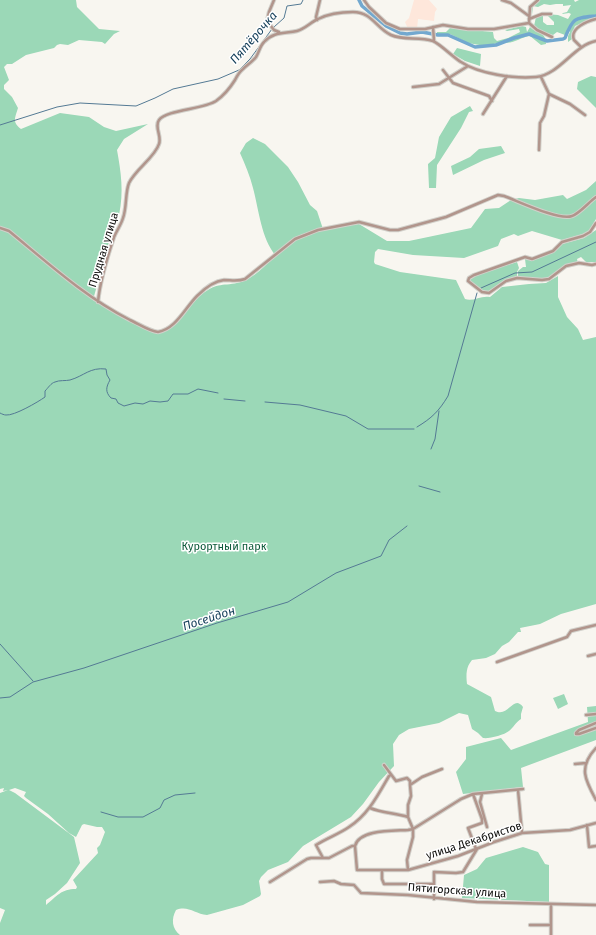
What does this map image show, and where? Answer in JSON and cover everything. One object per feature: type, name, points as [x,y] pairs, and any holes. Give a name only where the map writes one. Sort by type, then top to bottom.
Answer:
[{"type":"street","points":[[274,0],[267,21],[270,27],[280,32]]},
{"type":"street","points":[[316,20],[320,0]]},
{"type":"street","points":[[364,0],[373,12],[390,26],[407,30],[425,29],[442,25],[468,29],[494,29],[542,14],[551,14]]},
{"type":"street","points":[[502,0],[512,3],[529,19],[537,30],[552,38]]},
{"type":"street","points":[[529,19],[530,7],[538,0]]},
{"type":"street","name":"Прудная улица","points":[[98,302],[105,266],[115,235],[123,218],[129,184],[133,176],[160,143],[157,124],[159,119],[163,116],[205,105],[217,100],[229,88],[243,68],[256,57],[264,42],[280,32],[298,31],[316,20],[348,12],[362,13],[370,17],[383,30],[393,36],[403,38],[421,38],[434,41],[468,66],[507,76],[524,78],[541,77]]},
{"type":"street","points":[[581,47],[574,40],[577,28],[596,19]]},
{"type":"street","points":[[433,27],[434,41]]},
{"type":"street","points":[[539,150],[540,123],[544,116],[549,94],[541,77],[568,59],[581,47],[596,41]]},
{"type":"street","points":[[413,87],[435,85],[468,66]]},
{"type":"street","points":[[443,70],[453,82],[489,96],[492,101]]},
{"type":"street","points":[[483,114],[507,76]]},
{"type":"street","points":[[549,94],[570,104],[585,115]]},
{"type":"street","points":[[0,228],[9,231],[98,302],[155,332],[161,332],[184,312],[196,297],[213,284],[224,280],[235,281],[245,279],[295,239],[318,230],[359,222],[390,230],[398,230],[446,217],[498,195],[552,214],[567,217],[574,215],[596,197]]},
{"type":"street","points":[[596,223],[590,232],[583,236],[562,242],[553,251],[532,259],[525,257],[474,275],[469,278],[468,281],[482,292],[489,293],[506,281],[517,278],[542,280],[549,279],[566,266],[579,263],[592,265],[596,264]]},
{"type":"street","points":[[497,662],[568,637],[571,631],[596,625]]},
{"type":"street","points":[[588,656],[596,654]]},
{"type":"street","points":[[586,715],[596,714]]},
{"type":"street","points":[[596,723],[579,730],[576,734],[596,728]]},
{"type":"street","points":[[596,748],[588,756],[585,774],[586,783],[596,800]]},
{"type":"street","points":[[574,764],[586,763]]},
{"type":"street","points":[[384,765],[396,781],[409,779],[411,796],[408,805],[408,816],[413,829],[413,842],[406,864],[408,870]]},
{"type":"street","points":[[410,785],[422,777],[442,769]]},
{"type":"street","points":[[324,858],[316,845],[350,826],[370,808],[391,775]]},
{"type":"street","points":[[270,882],[307,859],[329,858],[352,846],[355,846],[365,835],[413,829],[461,799],[473,794],[523,789]]},
{"type":"street","points":[[518,790],[522,833]]},
{"type":"street","points":[[434,899],[434,872],[463,872],[477,849],[468,828],[482,823],[473,794]]},
{"type":"street","points":[[482,794],[480,802],[487,827]]},
{"type":"street","points":[[370,808],[378,812],[389,812],[408,816]]},
{"type":"street","name":"улица Декабристов","points":[[355,846],[357,870],[408,870],[433,864],[522,833],[570,830],[596,822]]},
{"type":"street","points":[[587,825],[589,847],[596,846]]},
{"type":"street","points":[[382,871],[382,879],[384,884],[434,884]]},
{"type":"street","name":"Пятигорская улица","points":[[320,882],[334,881],[341,884],[354,886],[361,893],[408,895],[434,899],[477,902],[596,905]]},
{"type":"street","points":[[551,904],[551,935]]},
{"type":"street","points":[[530,925],[551,926]]},
{"type":"shaded area","points":[[414,0],[429,0],[437,9],[435,12],[434,21],[418,19],[417,29],[408,29],[405,22],[409,18]]},
{"type":"green space","name":"Курортный парк","points":[[0,0],[76,0],[77,7],[99,29],[120,31],[114,34],[105,44],[102,42],[79,40],[68,45],[60,44],[54,48],[26,55],[12,64],[7,64],[4,67],[9,80],[4,85],[4,89],[12,97],[18,108],[15,122],[21,129],[60,113],[89,117],[104,127],[116,131],[148,124],[124,139],[117,150],[120,166],[121,207],[119,215],[116,216],[93,300],[109,310],[155,333],[168,329],[201,295],[207,291],[216,286],[246,280],[276,256],[267,241],[261,224],[252,184],[240,153],[246,143],[253,138],[265,144],[288,167],[310,205],[317,211],[323,229],[359,224],[387,241],[409,241],[471,228],[485,209],[499,208],[511,200],[519,198],[535,200],[563,195],[567,199],[586,190],[596,181],[596,219],[589,231],[583,234],[562,240],[532,231],[518,236],[514,234],[501,239],[498,246],[464,258],[413,255],[378,249],[375,252],[375,264],[400,272],[456,280],[465,299],[468,300],[490,297],[502,287],[546,283],[558,276],[558,297],[567,317],[578,329],[583,340],[596,337],[596,604],[561,614],[540,624],[520,628],[521,632],[518,632],[495,654],[486,658],[472,660],[467,671],[467,684],[491,697],[495,711],[504,712],[513,704],[520,704],[523,707],[521,719],[507,732],[489,738],[483,738],[472,729],[468,715],[459,713],[439,723],[409,729],[399,735],[393,744],[394,766],[351,817],[303,846],[288,862],[268,870],[259,881],[260,896],[243,905],[207,915],[188,909],[176,910],[173,917],[173,924],[175,930],[180,935],[0,935],[0,923],[5,910],[0,908],[0,793],[8,790],[3,791],[4,788],[0,789]],"holes":[[[15,788],[26,792],[24,796],[26,798],[76,837],[84,824],[102,827],[105,832],[100,845],[97,848],[98,853],[73,880],[77,887],[76,889],[63,892],[46,905],[46,900],[67,883],[80,863],[74,837],[9,790]]]},
{"type":"green space","points":[[540,0],[574,0],[575,2],[579,0],[596,0],[596,15],[594,18],[575,26],[572,33],[572,39],[568,42],[570,32],[568,29],[565,35],[557,32],[553,35],[539,31],[534,26],[536,17],[543,14],[543,22],[547,25],[554,25],[554,22],[546,14],[558,15],[568,19],[571,14],[562,14],[567,12],[571,5],[563,6],[563,4],[544,4],[538,7],[533,6],[532,15],[532,6]]},
{"type":"green space","points":[[522,26],[526,27],[527,32],[530,27],[543,35],[546,40],[546,44],[541,45],[530,36],[513,42],[503,42],[485,46],[468,43],[450,34],[437,34],[437,32],[446,32],[450,28],[493,32],[494,38],[497,41],[508,38],[520,32],[519,29],[505,30]]},
{"type":"green space","points":[[457,48],[481,54],[480,66],[465,61],[453,54]]},
{"type":"green space","points":[[591,76],[596,77],[596,108],[577,89],[578,82]]},
{"type":"green space","points":[[470,106],[473,111],[469,112],[461,128],[437,165],[436,188],[429,188],[428,164],[435,158],[439,137],[451,117]]},
{"type":"green space","points":[[501,146],[505,153],[484,160],[453,175],[451,166],[470,157],[479,149]]},
{"type":"green space","points":[[596,230],[596,262],[586,262],[581,257],[577,259],[578,263],[566,266],[549,278],[542,279],[518,277],[518,271],[523,267],[526,267],[525,259],[531,260],[554,251],[562,244],[584,238]]},
{"type":"green space","points":[[517,262],[519,268],[517,278],[506,281],[489,292],[482,291],[469,280],[474,275]]},
{"type":"green space","points":[[564,694],[568,704],[558,709],[553,698]]},
{"type":"green space","points":[[596,706],[596,740],[521,768],[523,787],[463,794],[456,772],[466,759],[466,747],[501,738],[511,750],[588,722],[587,707]]},
{"type":"green space","points":[[523,847],[538,852],[545,864],[549,865],[549,902],[462,898],[464,875],[477,869],[486,858]]},
{"type":"waterway","name":"Пятёрочка","points":[[274,27],[284,18],[287,6],[301,4],[303,0]]},
{"type":"waterway","points":[[359,0],[362,6],[386,26],[400,33],[407,34],[422,32],[448,35],[475,47],[496,45],[529,34],[547,41],[563,39],[565,38],[573,22],[579,18],[596,16]]},
{"type":"waterway","name":"Пятёрочка","points":[[0,125],[57,107],[80,103],[136,106],[173,89],[218,79],[239,70],[250,59],[272,29]]},
{"type":"waterway","points":[[481,288],[515,273],[532,272],[596,242]]},
{"type":"waterway","points":[[417,427],[435,414],[448,396],[477,293]]},
{"type":"waterway","points":[[0,413],[10,415],[20,411],[45,397],[45,391],[51,384],[58,381],[70,380],[96,369],[106,369],[110,380],[107,389],[108,394],[111,398],[116,399],[118,403],[124,406],[135,403],[143,404],[150,401],[168,401],[173,394],[188,394],[198,389],[218,393]]},
{"type":"waterway","points":[[224,399],[245,401]]},
{"type":"waterway","points":[[265,402],[300,405],[346,416],[368,429],[414,429]]},
{"type":"waterway","points":[[431,449],[435,439],[439,411]]},
{"type":"waterway","points":[[419,486],[440,492]]},
{"type":"waterway","name":"Посейдон","points":[[0,698],[10,697],[33,682],[84,668],[217,623],[288,602],[336,573],[381,556],[389,540],[407,526]]},
{"type":"waterway","points":[[0,644],[33,681]]},
{"type":"waterway","points":[[101,812],[118,817],[143,817],[160,808],[164,800],[175,795],[195,793]]}]
